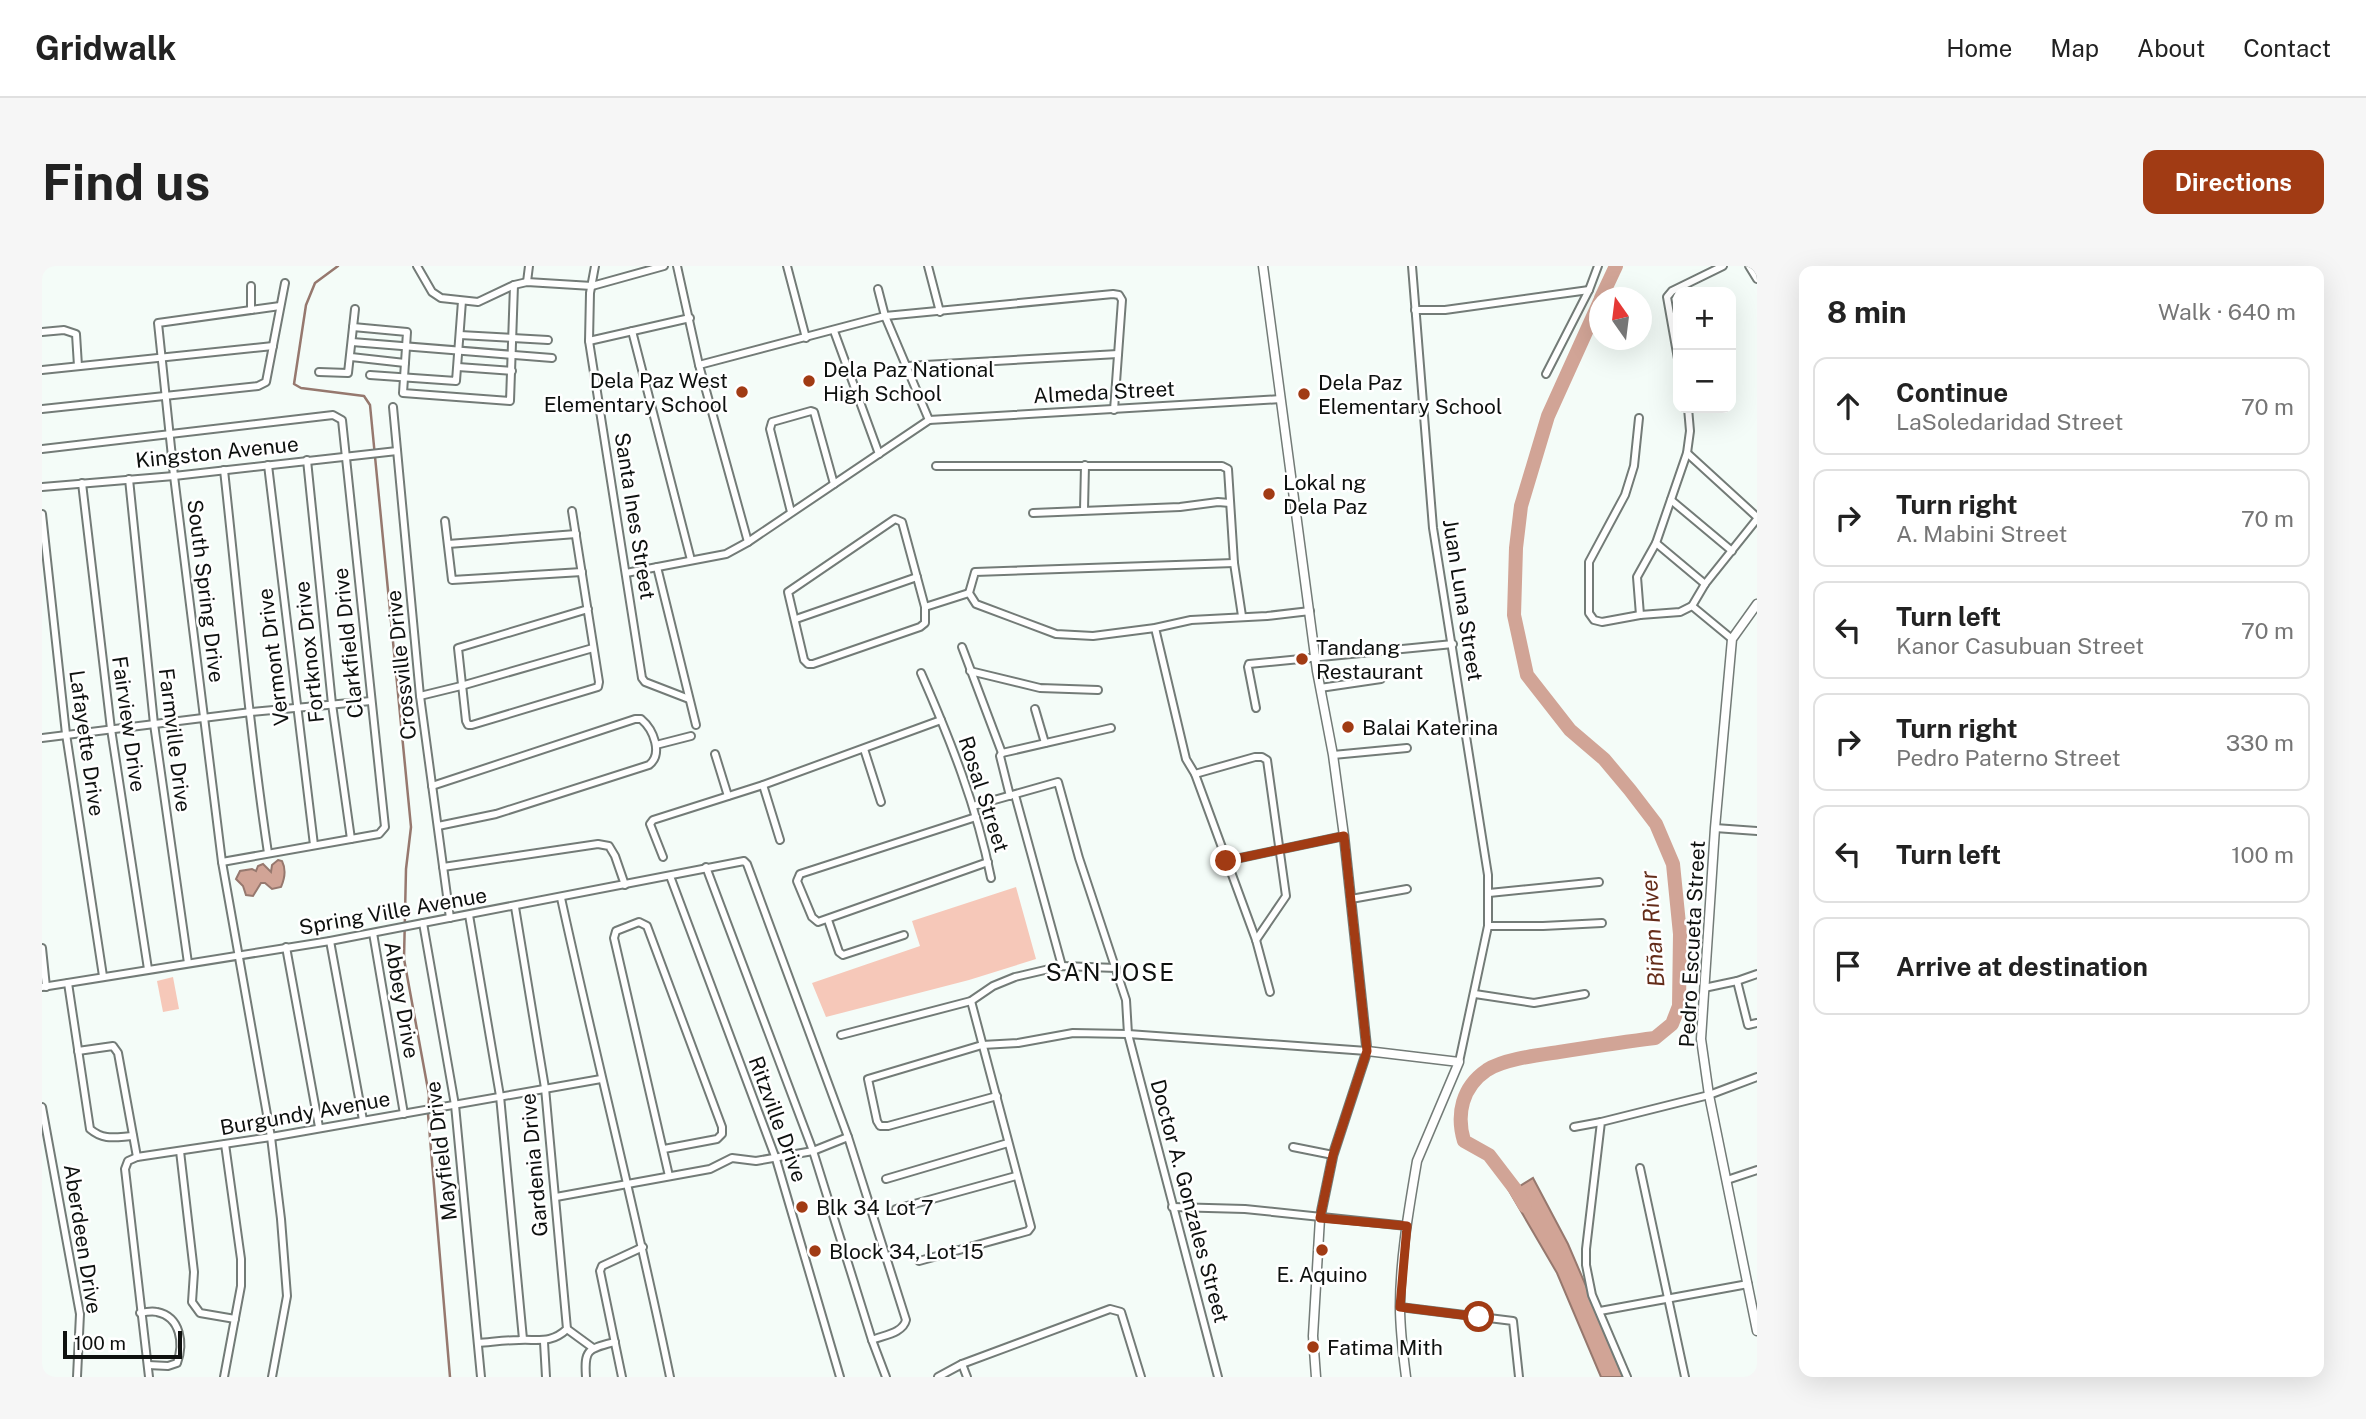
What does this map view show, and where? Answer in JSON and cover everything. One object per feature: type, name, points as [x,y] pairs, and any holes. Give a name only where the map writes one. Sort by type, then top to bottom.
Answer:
[{"type":"street","points":[[417,266],[432,292],[441,298],[478,302],[514,285],[527,282],[592,286],[664,266]]},
{"type":"street","points":[[527,282],[529,266]]},
{"type":"street","name":"Santa Ines Street","points":[[595,266],[590,293],[589,341],[642,678],[645,682],[690,699]]},
{"type":"street","points":[[677,266],[699,365],[748,542]]},
{"type":"street","points":[[787,266],[806,338]]},
{"type":"street","points":[[928,266],[940,312]]},
{"type":"street","points":[[1263,266],[1315,658],[1334,755],[1367,1051],[1333,1155],[1320,1218],[1313,1336],[1315,1377]]},
{"type":"street","name":"Juan Luna Street","points":[[1412,266],[1433,528],[1487,862],[1489,893],[1488,926],[1459,1062]]},
{"type":"street","points":[[1590,287],[1598,266]]},
{"type":"street","points":[[1676,350],[1667,297],[1672,291],[1723,266]]},
{"type":"street","points":[[1749,266],[1757,279]]},
{"type":"street","points":[[42,409],[167,397],[258,386],[266,382],[285,283]]},
{"type":"street","points":[[353,327],[407,332],[403,393],[510,401],[514,285]]},
{"type":"street","points":[[251,286],[251,310]]},
{"type":"street","points":[[626,573],[726,554],[748,542],[929,420],[885,316],[878,289]]},
{"type":"street","points":[[1415,310],[1445,310],[1589,290]]},
{"type":"street","points":[[1546,374],[1589,290]]},
{"type":"street","points":[[699,365],[885,316],[1113,294],[1119,295],[1122,300],[1114,410]]},
{"type":"street","points":[[370,375],[455,382],[462,301]]},
{"type":"street","name":"South Spring Drive","points":[[272,1377],[286,1296],[281,1219],[271,1137],[222,862],[174,476],[158,323],[280,306]]},
{"type":"street","points":[[319,372],[348,373],[355,309]]},
{"type":"street","points":[[589,341],[690,318]]},
{"type":"street","points":[[42,332],[64,330],[76,334],[79,366]]},
{"type":"street","points":[[632,331],[691,560]]},
{"type":"street","points":[[834,331],[879,454]]},
{"type":"street","points":[[460,335],[548,340]]},
{"type":"street","points":[[352,342],[552,358]]},
{"type":"street","points":[[42,370],[273,346]]},
{"type":"street","points":[[907,366],[1118,354]]},
{"type":"street","points":[[351,357],[405,363]]},
{"type":"street","points":[[458,367],[512,371]]},
{"type":"street","name":"Almeda Street","points":[[929,420],[1281,398]]},
{"type":"street","name":"Crossville Drive","points":[[393,407],[420,695],[450,918]]},
{"type":"street","points":[[791,512],[770,429],[772,422],[814,412],[834,484]]},
{"type":"street","points":[[1640,615],[1637,577],[1656,543],[1686,453],[1690,431],[1688,413]]},
{"type":"street","name":"Clarkfield Drive","points":[[170,435],[333,415],[342,420],[385,827],[379,834],[351,839]]},
{"type":"street","points":[[1639,418],[1634,466],[1625,495],[1589,562],[1590,613],[1594,620],[1602,622],[1640,615],[1680,612],[1692,606],[1705,584],[1757,518],[1686,453]]},
{"type":"street","points":[[42,449],[170,435]]},
{"type":"street","name":"Kingston Avenue","points":[[42,487],[174,476],[397,451]]},
{"type":"street","name":"Fortknox Drive","points":[[307,460],[332,705],[351,839]]},
{"type":"street","name":"Vermont Drive","points":[[268,464],[314,845]]},
{"type":"street","points":[[1084,510],[1085,465]]},
{"type":"street","points":[[936,466],[1222,466],[1228,469],[1230,476],[1234,563],[1241,616]]},
{"type":"street","points":[[224,470],[256,771],[268,853]]},
{"type":"street","name":"Farmville Drive","points":[[129,479],[154,724],[188,963]]},
{"type":"street","name":"Fairview Drive","points":[[82,483],[111,729],[148,969]]},
{"type":"street","points":[[1671,500],[1732,551]]},
{"type":"street","points":[[1032,513],[1230,503]]},
{"type":"street","points":[[572,511],[588,609],[597,687],[472,726],[466,721],[458,651],[461,646],[588,609]]},
{"type":"street","name":"Lafayette Drive","points":[[42,514],[66,734],[103,976]]},
{"type":"street","points":[[895,519],[902,522],[917,577],[925,607],[925,623],[920,627],[813,664],[804,660],[788,592],[895,519]]},
{"type":"street","points":[[445,522],[451,577],[456,580],[582,572]]},
{"type":"street","points":[[448,544],[576,534]]},
{"type":"street","points":[[1656,543],[1705,584]]},
{"type":"street","points":[[1234,563],[975,572],[969,593],[976,604],[1056,634],[1093,636],[1191,620],[1310,611]]},
{"type":"street","points":[[657,567],[696,725]]},
{"type":"street","points":[[796,619],[917,577]]},
{"type":"street","points":[[925,607],[969,593]]},
{"type":"street","points":[[1692,606],[1732,639],[1757,604]]},
{"type":"street","points":[[1155,628],[1186,759],[1195,774],[1256,940],[1270,992]]},
{"type":"street","name":"Pedro Escueta Street","points":[[1732,639],[1714,828],[1701,1039],[1709,1095],[1751,1289],[1757,1331]]},
{"type":"street","points":[[1256,708],[1248,667],[1250,664],[1453,644]]},
{"type":"street","points":[[962,647],[1002,753],[1000,756],[1062,966]]},
{"type":"street","points":[[420,695],[461,687],[593,648]]},
{"type":"street","points":[[970,671],[1040,688],[1098,690]]},
{"type":"street","name":"Rosal Street","points":[[921,673],[942,720],[973,806],[991,878]]},
{"type":"street","points":[[1320,688],[1381,679]]},
{"type":"street","points":[[42,738],[251,712],[371,701]]},
{"type":"street","points":[[1035,709],[1045,743]]},
{"type":"street","points":[[432,786],[635,719],[641,719],[646,724],[656,745],[657,754],[649,765],[496,814],[438,826]]},
{"type":"street","points":[[663,857],[651,822],[763,785],[942,720]]},
{"type":"street","points":[[1002,753],[1111,728]]},
{"type":"street","points":[[656,745],[691,736]]},
{"type":"street","points":[[1334,755],[1407,748]]},
{"type":"street","points":[[864,749],[881,802]]},
{"type":"street","points":[[715,754],[728,796]]},
{"type":"street","points":[[1195,774],[1255,757],[1267,760],[1286,896],[1256,940]]},
{"type":"street","name":"Doctor A. Gonzales Street","points":[[1013,796],[1058,782],[1079,858],[1126,1000],[1128,1034],[1218,1377]]},
{"type":"street","points":[[763,785],[780,840]]},
{"type":"street","points":[[973,806],[1013,796]]},
{"type":"street","points":[[976,817],[800,874],[797,880],[812,917],[818,922],[988,862]]},
{"type":"street","points":[[1714,828],[1757,831]]},
{"type":"street","points":[[1226,861],[1344,836]]},
{"type":"street","points":[[222,862],[351,839]]},
{"type":"street","points":[[443,867],[598,844],[609,846],[625,885]]},
{"type":"street","name":"Spring Ville Avenue","points":[[44,987],[330,941],[740,861],[747,864],[848,1137]]},
{"type":"street","points":[[706,867],[813,1152],[886,1377]]},
{"type":"street","name":"Ritzville Drive","points":[[670,876],[776,1159],[840,1377]]},
{"type":"street","points":[[1489,893],[1599,882]]},
{"type":"street","points":[[1351,899],[1407,889]]},
{"type":"street","points":[[561,898],[601,1079],[643,1247],[670,1377]]},
{"type":"street","name":"Gardenia Drive","points":[[515,907],[545,1088],[567,1329]]},
{"type":"street","points":[[469,915],[500,1096],[523,1339]]},
{"type":"street","points":[[828,920],[842,955],[904,935]]},
{"type":"street","points":[[664,1149],[717,1139],[722,1133],[722,1127],[647,926],[639,922],[616,931],[614,938],[669,1175]]},
{"type":"street","name":"Mayfield Drive","points":[[423,923],[455,1105],[481,1377]]},
{"type":"street","points":[[1488,926],[1602,923]]},
{"type":"street","name":"Abbey Drive","points":[[373,933],[404,1114]]},
{"type":"street","points":[[330,941],[363,1120]]},
{"type":"street","points":[[286,947],[318,1127]]},
{"type":"street","points":[[42,948],[44,987]]},
{"type":"street","points":[[841,1035],[971,1002],[993,986],[1015,977],[1062,966],[1116,968]]},
{"type":"street","points":[[1704,988],[1757,974]]},
{"type":"street","points":[[1737,981],[1748,1025],[1757,1023]]},
{"type":"street","points":[[68,982],[90,1129],[98,1136],[106,1138],[133,1136]]},
{"type":"street","points":[[1475,994],[1534,1003],[1585,994]]},
{"type":"street","points":[[919,1261],[1028,1231],[1031,1222],[971,1002]]},
{"type":"street","points":[[997,1096],[880,1126],[868,1079],[982,1045],[1018,1044],[1073,1033],[1128,1034],[1367,1051],[1459,1062],[1418,1161],[1407,1226],[1400,1307],[1406,1377]]},
{"type":"street","points":[[78,1051],[113,1046],[118,1053],[137,1157],[128,1161],[125,1169],[149,1377]]},
{"type":"street","points":[[1574,1127],[1709,1095],[1757,1077]]},
{"type":"street","name":"Burgundy Avenue","points":[[137,1157],[271,1137],[601,1079]]},
{"type":"street","name":"Aberdeen Drive","points":[[42,1107],[80,1314],[77,1377]]},
{"type":"street","points":[[1601,1122],[1586,1249],[1588,1280],[1627,1377]]},
{"type":"street","points":[[556,1197],[710,1169],[732,1158],[756,1161],[813,1152],[848,1137],[906,1320],[901,1329],[872,1340]]},
{"type":"street","points":[[886,1179],[1008,1143]]},
{"type":"street","points":[[224,1377],[242,1286],[241,1259],[225,1144]]},
{"type":"street","points":[[1293,1147],[1333,1155]]},
{"type":"street","points":[[180,1151],[194,1272],[192,1302],[200,1313],[235,1319]]},
{"type":"street","points":[[1640,1168],[1685,1377]]},
{"type":"street","points":[[1727,1180],[1757,1170]]},
{"type":"street","points":[[896,1209],[1017,1176]]},
{"type":"street","points":[[1172,1207],[1245,1209],[1407,1226]]},
{"type":"street","points":[[622,1377],[600,1271],[602,1266],[643,1247]]},
{"type":"street","points":[[1600,1311],[1667,1298],[1751,1289]]},
{"type":"street","points":[[1400,1307],[1513,1321],[1519,1377]]},
{"type":"street","points":[[937,1377],[962,1364],[1110,1309],[1121,1312],[1141,1377]]},
{"type":"street","points":[[140,1313],[157,1312],[169,1318],[178,1328],[181,1337],[181,1353],[177,1363],[168,1366],[148,1365]]},
{"type":"street","points":[[478,1343],[523,1339],[544,1342],[560,1336],[567,1329],[593,1348]]},
{"type":"street","points":[[544,1342],[545,1377]]},
{"type":"street","points":[[586,1377],[585,1357],[593,1348],[615,1342]]},
{"type":"street","points":[[962,1364],[967,1377]]},
{"type":"shaded area","points":[[278,860],[282,861],[284,870],[281,887],[272,889],[261,883],[253,896],[246,895],[243,886],[236,879],[240,871],[256,871],[258,866],[263,864],[271,872],[272,865]]},
{"type":"shaded area","points":[[1016,887],[1036,959],[969,980],[826,1017],[812,983],[920,946],[912,921]]},
{"type":"shaded area","points":[[173,977],[179,1009],[163,1012],[157,981]]},
{"type":"shaded area","points":[[1533,1178],[1568,1244],[1625,1377],[1601,1377],[1557,1273],[1508,1189],[1515,1189]]},
{"type":"waterway","points":[[338,266],[315,283],[306,305],[294,384],[301,388],[364,396],[370,405],[411,827],[406,869],[404,959],[429,1095],[428,1114],[450,1377]]},
{"type":"waterway","name":"Biñan River","points":[[1606,287],[1616,266]]},
{"type":"waterway","name":"Biñan River","points":[[1525,1206],[1489,1155],[1464,1141],[1461,1111],[1472,1084],[1487,1070],[1512,1060],[1655,1038],[1672,1024],[1679,1006],[1680,934],[1673,864],[1656,824],[1630,790],[1604,759],[1570,730],[1527,675],[1514,615],[1516,548],[1521,506],[1548,416],[1589,325]]},
{"type":"place","name":"Dela Paz National High School","points":[[809,381]]},
{"type":"place","name":"Dela Paz West Elementary School","points":[[742,392]]},
{"type":"place","name":"Dela Paz Elementary School","points":[[1304,394]]},
{"type":"place","name":"Lokal ng Dela Paz","points":[[1269,494]]},
{"type":"place","name":"Tandang Restaurant","points":[[1302,659]]},
{"type":"place","name":"Balai Katerina","points":[[1348,727]]},
{"type":"place","name":"Blk 34 Lot 7","points":[[802,1207]]},
{"type":"place","name":"E. Aquino","points":[[1322,1250]]},
{"type":"place","name":"Block 34, Lot 15","points":[[815,1251]]},
{"type":"place","name":"Fatima Mith","points":[[1313,1347]]},
{"type":"district","name":"SAN JOSE","points":[[1111,972]]},
{"type":"route","points":[[1226,861],[1344,836],[1367,1051],[1333,1155],[1320,1218],[1407,1226],[1400,1307],[1479,1317]]}]
